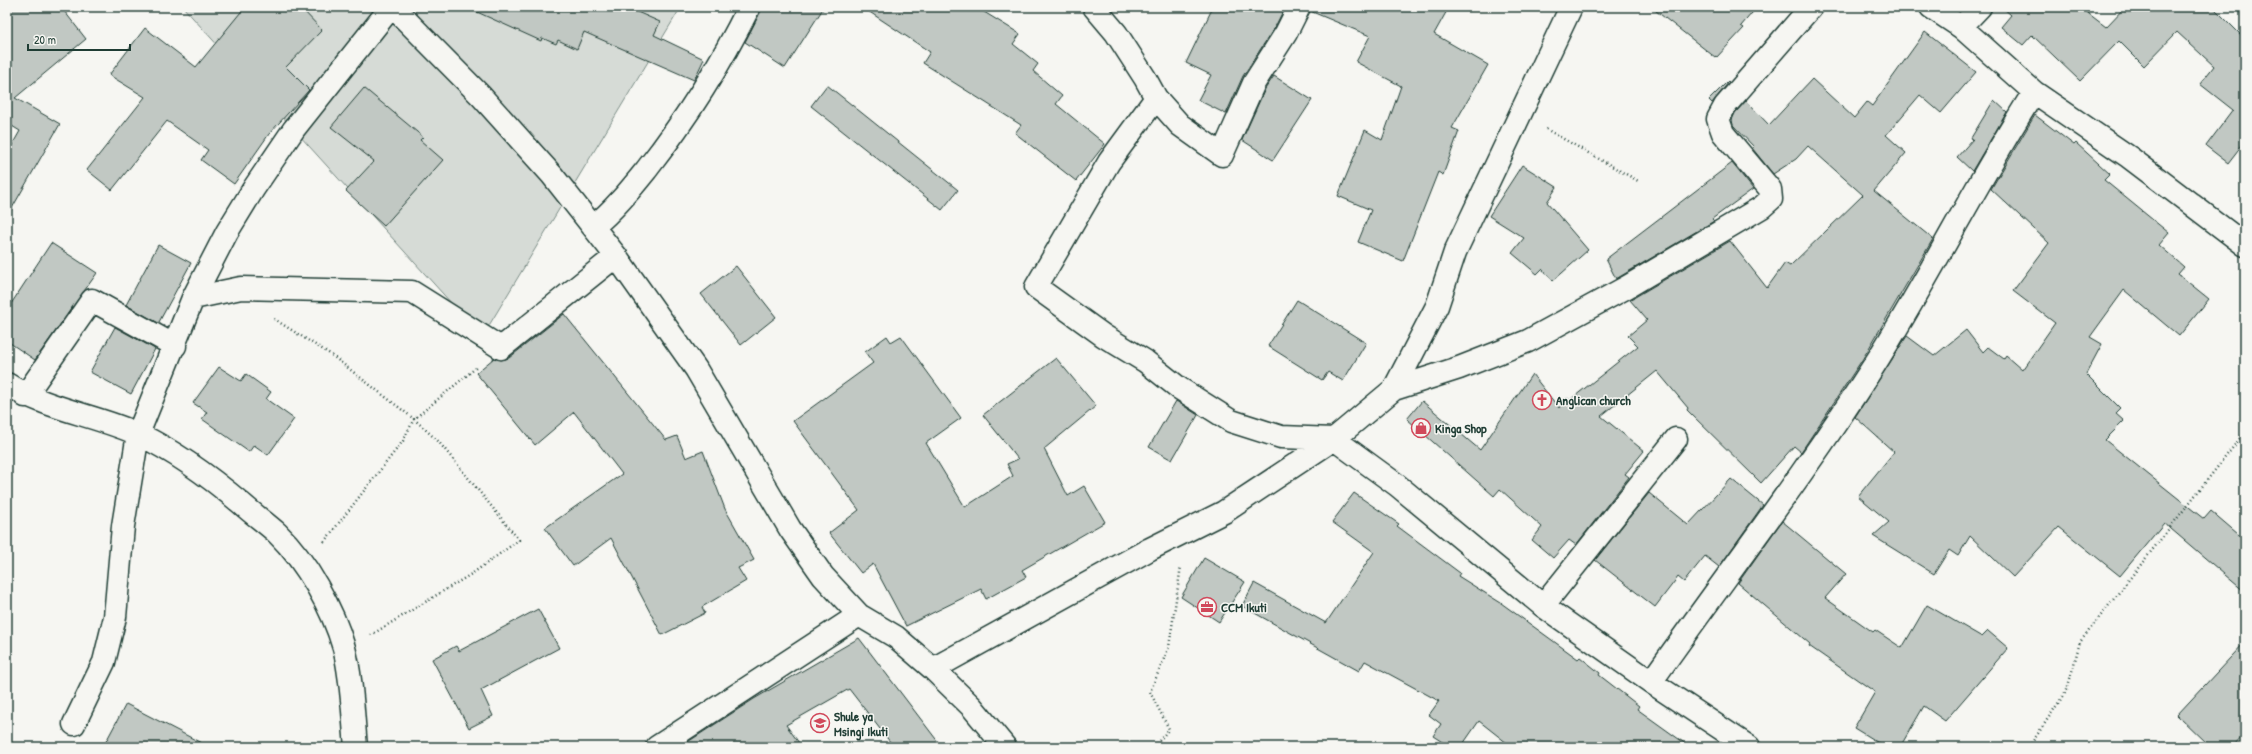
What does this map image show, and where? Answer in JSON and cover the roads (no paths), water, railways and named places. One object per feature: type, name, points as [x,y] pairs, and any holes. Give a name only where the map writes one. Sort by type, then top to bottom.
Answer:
[{"type":"street","points":[[74,724],[104,662],[114,617],[123,526],[138,434],[194,298],[226,232],[294,129],[392,7],[486,101],[552,175],[616,256],[696,369],[790,529],[823,576],[860,615],[896,638],[933,670],[972,707],[1005,747]]},
{"type":"street","points":[[593,227],[610,213],[666,144],[708,81],[749,7]]},
{"type":"street","points":[[1094,7],[1116,33],[1156,98],[1180,125],[1222,155],[1254,83],[1286,33],[1299,7]]},
{"type":"street","points":[[933,670],[1047,605],[1187,530],[1224,512],[1334,440],[1394,389],[1437,306],[1455,252],[1571,7]]},
{"type":"street","points":[[1394,389],[1460,368],[1528,341],[1682,255],[1762,207],[1771,199],[1770,189],[1723,133],[1718,119],[1725,106],[1811,7]]},
{"type":"street","points":[[1931,7],[1961,27],[2034,92],[2128,158],[2245,245]]},
{"type":"street","points":[[1961,27],[1980,7]]},
{"type":"street","points":[[1651,682],[1835,425],[1915,300],[1996,152],[2034,92]]},
{"type":"street","points":[[1156,98],[1108,162],[1036,287],[1104,336],[1145,361],[1179,388],[1231,421],[1281,437],[1334,440],[1397,485],[1543,606],[1651,682],[1749,747]]},
{"type":"street","points":[[194,298],[227,290],[247,288],[412,292],[501,348],[616,256]]},
{"type":"street","points":[[25,396],[92,300],[175,346]]},
{"type":"street","points":[[7,384],[25,396],[138,434],[177,454],[216,482],[277,533],[293,551],[326,603],[344,649],[356,747]]},
{"type":"street","points":[[1543,606],[1676,438]]},
{"type":"street","points":[[657,747],[860,615]]},
{"type":"place","name":"Anglican church","points":[[1542,400]]},
{"type":"place","name":"Kinga Shop","points":[[1421,428]]},
{"type":"place","name":"CCM Ikuti","points":[[1207,607]]},
{"type":"place","name":"Shule ya Msingi Ikuti","points":[[820,723]]}]
